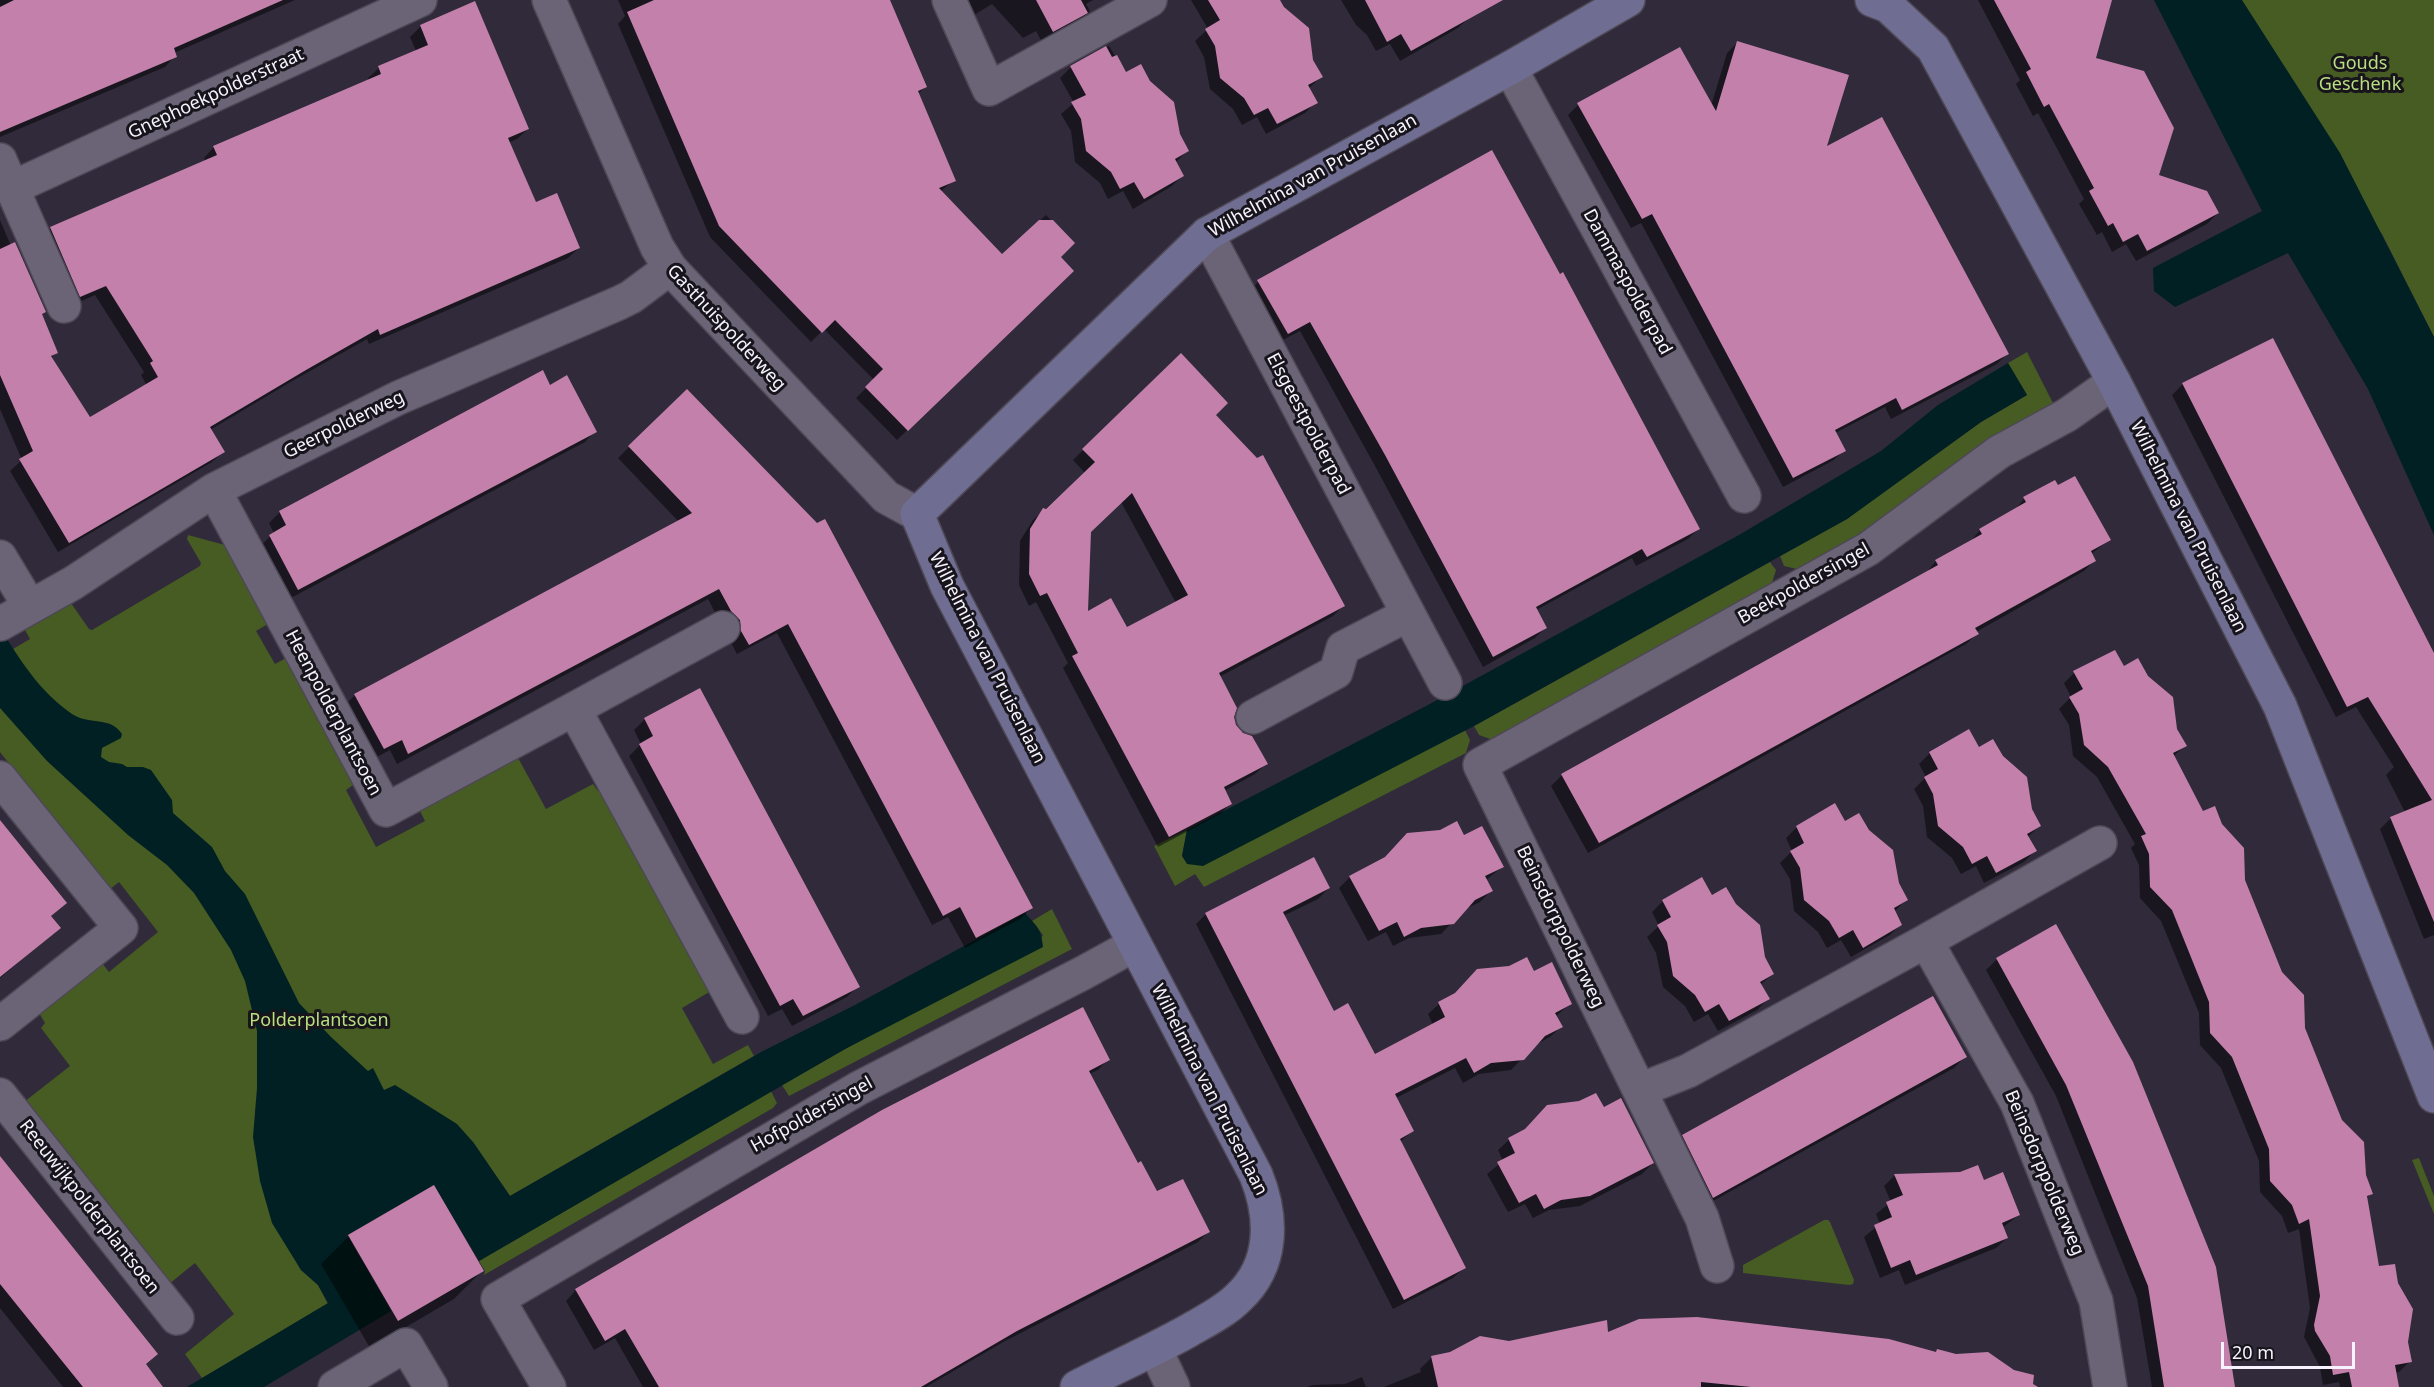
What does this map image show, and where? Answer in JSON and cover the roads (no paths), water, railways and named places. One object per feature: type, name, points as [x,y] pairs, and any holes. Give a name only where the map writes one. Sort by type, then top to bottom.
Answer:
[{"type":"street","name":"Gnephoekpolderstraat","points":[[64,306],[6,174],[420,0]]},
{"type":"street","name":"Gasthuispolderweg","points":[[549,0],[660,252],[670,268],[886,497],[917,514]]},
{"type":"street","points":[[949,0],[989,89],[1150,0]]},
{"type":"street","name":"Wilhelmina van Pruisenlaan","points":[[1077,1387],[1155,1350],[1223,1311],[1240,1297],[1253,1280],[1263,1261],[1268,1240],[1269,1219],[1265,1196],[947,586],[917,514],[1207,234],[1510,68],[1628,0]]},
{"type":"street","name":"Wilhelmina van Pruisenlaan","points":[[1884,2],[1933,48],[2114,382],[2280,706],[2434,1096]]},
{"type":"street","name":"Dammaspolderpad","points":[[1510,68],[1744,496]]},
{"type":"street","name":"Elsgeestpolderpad","points":[[1207,234],[1444,683]]},
{"type":"street","name":"Geerpolderweg","points":[[0,624],[73,583],[214,490],[398,398],[632,297],[670,268]]},
{"type":"street","name":"Beekpoldersingel","points":[[1480,765],[1868,549],[1999,452],[2067,415],[2114,382]]},
{"type":"street","name":"Heenpolderplantsoen","points":[[214,490],[386,810],[723,628]]},
{"type":"street","points":[[0,557],[30,607]]},
{"type":"street","points":[[1252,717],[1336,672],[1343,648],[1407,615]]},
{"type":"street","points":[[574,709],[742,1017]]},
{"type":"street","name":"Beinsdorppolderweg","points":[[1480,765],[1702,1218],[1717,1266]]},
{"type":"street","points":[[0,778],[121,928],[0,1024]]},
{"type":"street","points":[[1640,1090],[1688,1071],[2100,843]]},
{"type":"street","name":"Beinsdorppolderweg","points":[[1926,941],[2021,1112],[2096,1301],[2110,1387]]},
{"type":"street","name":"Hofpoldersingel","points":[[549,1387],[498,1299],[859,1088],[1134,945]]},
{"type":"street","name":"Reeuwijkpolderplantsoen","points":[[0,1095],[177,1318]]},
{"type":"street","points":[[335,1387],[405,1345],[431,1387]]},
{"type":"street","points":[[1155,1350],[1173,1387]]},
{"type":"park label","name":"Gouds Geschenk","points":[[2360,74]]},
{"type":"park label","name":"Polderplantsoen","points":[[319,1021]]}]
